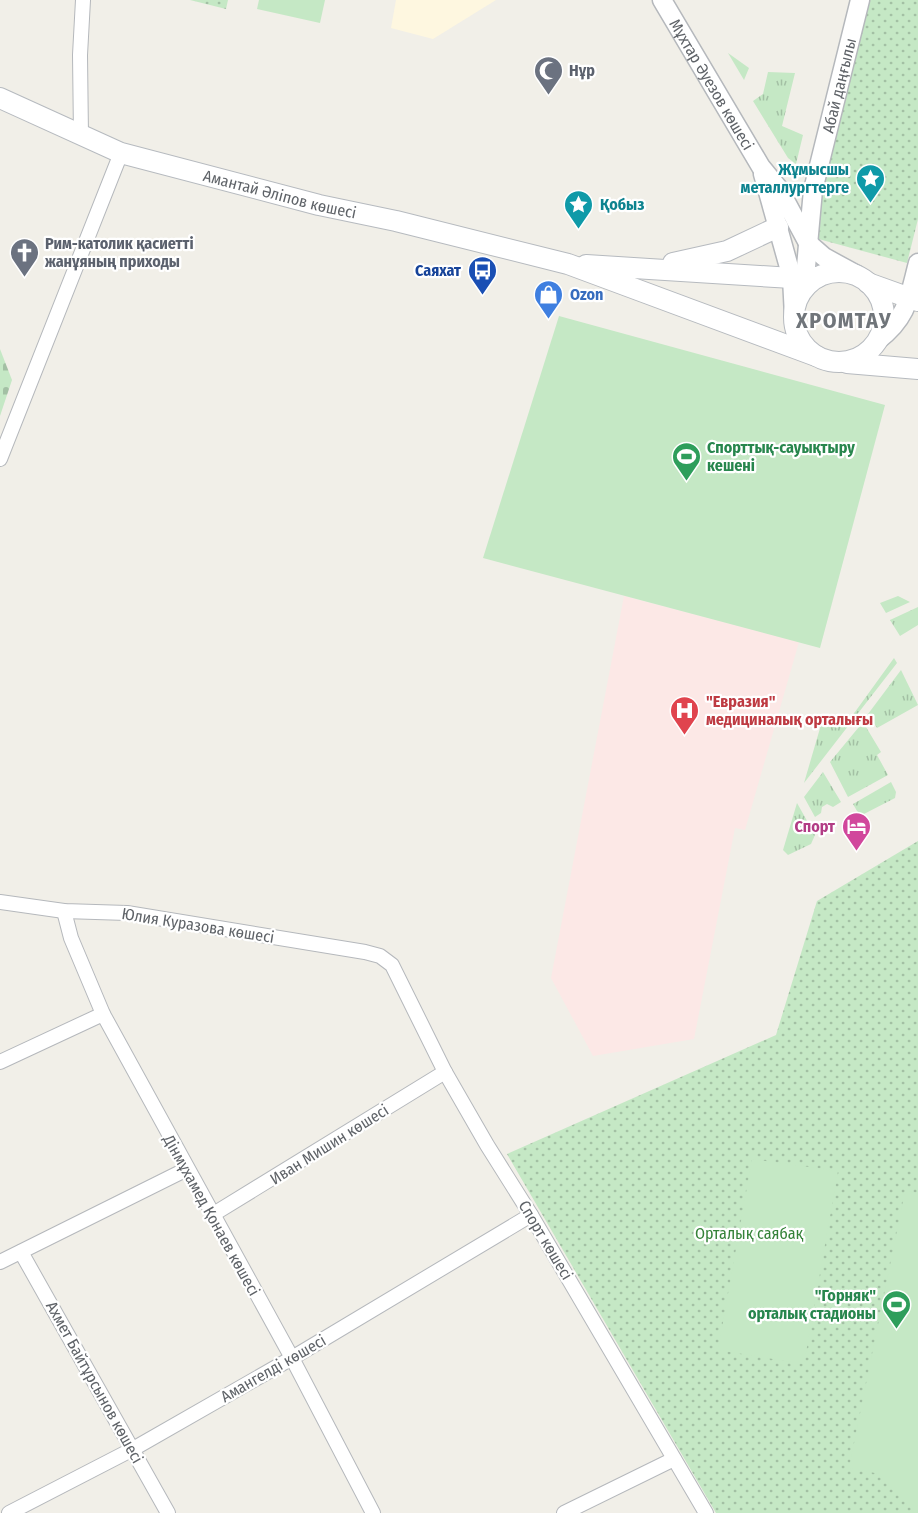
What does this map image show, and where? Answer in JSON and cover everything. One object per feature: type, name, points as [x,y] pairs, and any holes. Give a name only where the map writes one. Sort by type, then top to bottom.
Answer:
[{"type":"main road","name":"Амантай Әліпов көшесі","points":[[0,98],[121,153],[319,206],[396,221],[568,264],[816,356]]},
{"type":"main road","points":[[653,268],[727,251],[778,227]]},
{"type":"main road","name":"Амантай Әліпов көшесі","points":[[568,264],[805,278]]},
{"type":"main road","points":[[913,300],[844,272],[831,273],[805,278],[807,285],[800,294],[794,316],[799,337],[805,347],[816,356],[828,361],[918,369]]},
{"type":"main road","points":[[842,362],[856,359],[869,351],[878,340],[883,328],[885,316],[882,304],[877,292],[863,279]]},
{"type":"street","points":[[81,135],[80,55],[83,0]]},
{"type":"street","name":"Мұхтар Әуезов көшесі","points":[[663,0],[761,167],[779,189],[808,243],[824,257],[863,279]]},
{"type":"street","name":"Абай даңғылы","points":[[805,278],[813,190],[860,0]]},
{"type":"street","points":[[0,459],[121,153]]},
{"type":"street","name":"Мұхтар Әуезов көшесі","points":[[761,167],[778,227],[805,278]]},
{"type":"street","points":[[779,189],[813,190]]},
{"type":"street","points":[[878,340],[898,322],[913,300],[918,263]]},
{"type":"street","name":"Юлия Куразова көшесі","points":[[0,902],[64,911],[127,913],[365,952],[380,956],[392,964]]},
{"type":"street","name":"Дінмұхамед Қонаев көшесі","points":[[64,911],[71,938],[103,1014],[292,1358],[373,1513]]},
{"type":"street","name":"Спорт көшесі","points":[[392,964],[445,1072],[706,1513]]},
{"type":"street","points":[[0,1062],[103,1014]]},
{"type":"street","name":"Иван Мишин көшесі","points":[[212,1215],[445,1072]]},
{"type":"street","points":[[0,1262],[187,1169]]},
{"type":"street","name":"Амангелді көшесі","points":[[9,1513],[133,1449],[292,1358],[531,1215]]},
{"type":"street","name":"Ахмет Байтұрсынов көшесі","points":[[21,1252],[168,1513]]},
{"type":"street","points":[[564,1513],[674,1459]]},
{"type":"shaded area","points":[[396,0],[496,0],[433,39],[391,28]]},
{"type":"shaded area","name":"\"Евразия\" медициналық орталығы","points":[[624,596],[799,642],[745,830],[735,828],[694,1039],[593,1056],[551,978]]},
{"type":"green space","points":[[190,0],[228,0],[226,9]]},
{"type":"green space","points":[[259,0],[325,0],[320,23],[257,9]]},
{"type":"green space","points":[[870,0],[918,0],[918,219],[907,263],[811,237]]},
{"type":"green space","points":[[728,53],[749,68],[744,80]]},
{"type":"green space","points":[[768,72],[795,73],[782,126],[803,135],[796,164],[788,158],[753,101],[763,94]]},
{"type":"green space","name":"Спорттық-сауықтыру кешені","points":[[559,316],[885,405],[820,648],[483,558]]},
{"type":"green space","points":[[0,349],[12,380],[0,416]]},
{"type":"green space","points":[[898,596],[910,602],[886,613],[880,603]]},
{"type":"green space","points":[[918,607],[918,625],[900,636],[890,620]]},
{"type":"green space","points":[[894,658],[897,663],[804,783],[823,718],[847,723]]},
{"type":"green space","points":[[901,670],[918,705],[877,728],[868,714]]},
{"type":"green space","points":[[863,722],[881,752],[877,755],[888,775],[848,797],[830,762]]},
{"type":"green space","points":[[823,772],[841,802],[833,807],[827,804],[815,817],[804,797]]},
{"type":"green space","points":[[891,782],[896,792],[895,798],[862,815],[857,811],[853,804]]},
{"type":"green space","points":[[797,803],[815,835],[811,844],[788,855],[783,850]]},
{"type":"green space","name":"Орталық саябақ","points":[[918,841],[918,1513],[716,1513],[507,1154],[776,1035],[817,901]]},
{"type":"green space","points":[[752,1159],[838,1171],[804,1364],[718,1350]]},
{"type":"green space","name":"\"Горняк\" орталық стадионы","points":[[905,1191],[918,1193],[918,1513],[915,1513],[880,1474],[849,1468]]},
{"type":"place","name":"Нұр","points":[[548,96]]},
{"type":"place","name":"Жұмысшы металлургтерге","points":[[870,204]]},
{"type":"place","name":"Қобыз","points":[[579,230]]},
{"type":"place","name":"Рим-католик қасиетті жанұяның приходы","points":[[24,278]]},
{"type":"place","name":"Саяхат","points":[[482,296]]},
{"type":"place","name":"Ozon","points":[[549,320]]},
{"type":"place","name":"Спорттық-сауықтыру кешені","points":[[686,482]]},
{"type":"place","name":"\"Евразия\" медициналық орталығы","points":[[685,736]]},
{"type":"place","name":"Спорт","points":[[856,852]]},
{"type":"place","name":"\"Горняк\" орталық стадионы","points":[[897,1330]]},
{"type":"district","name":"ХРОМТАУ","points":[[844,320]]}]
